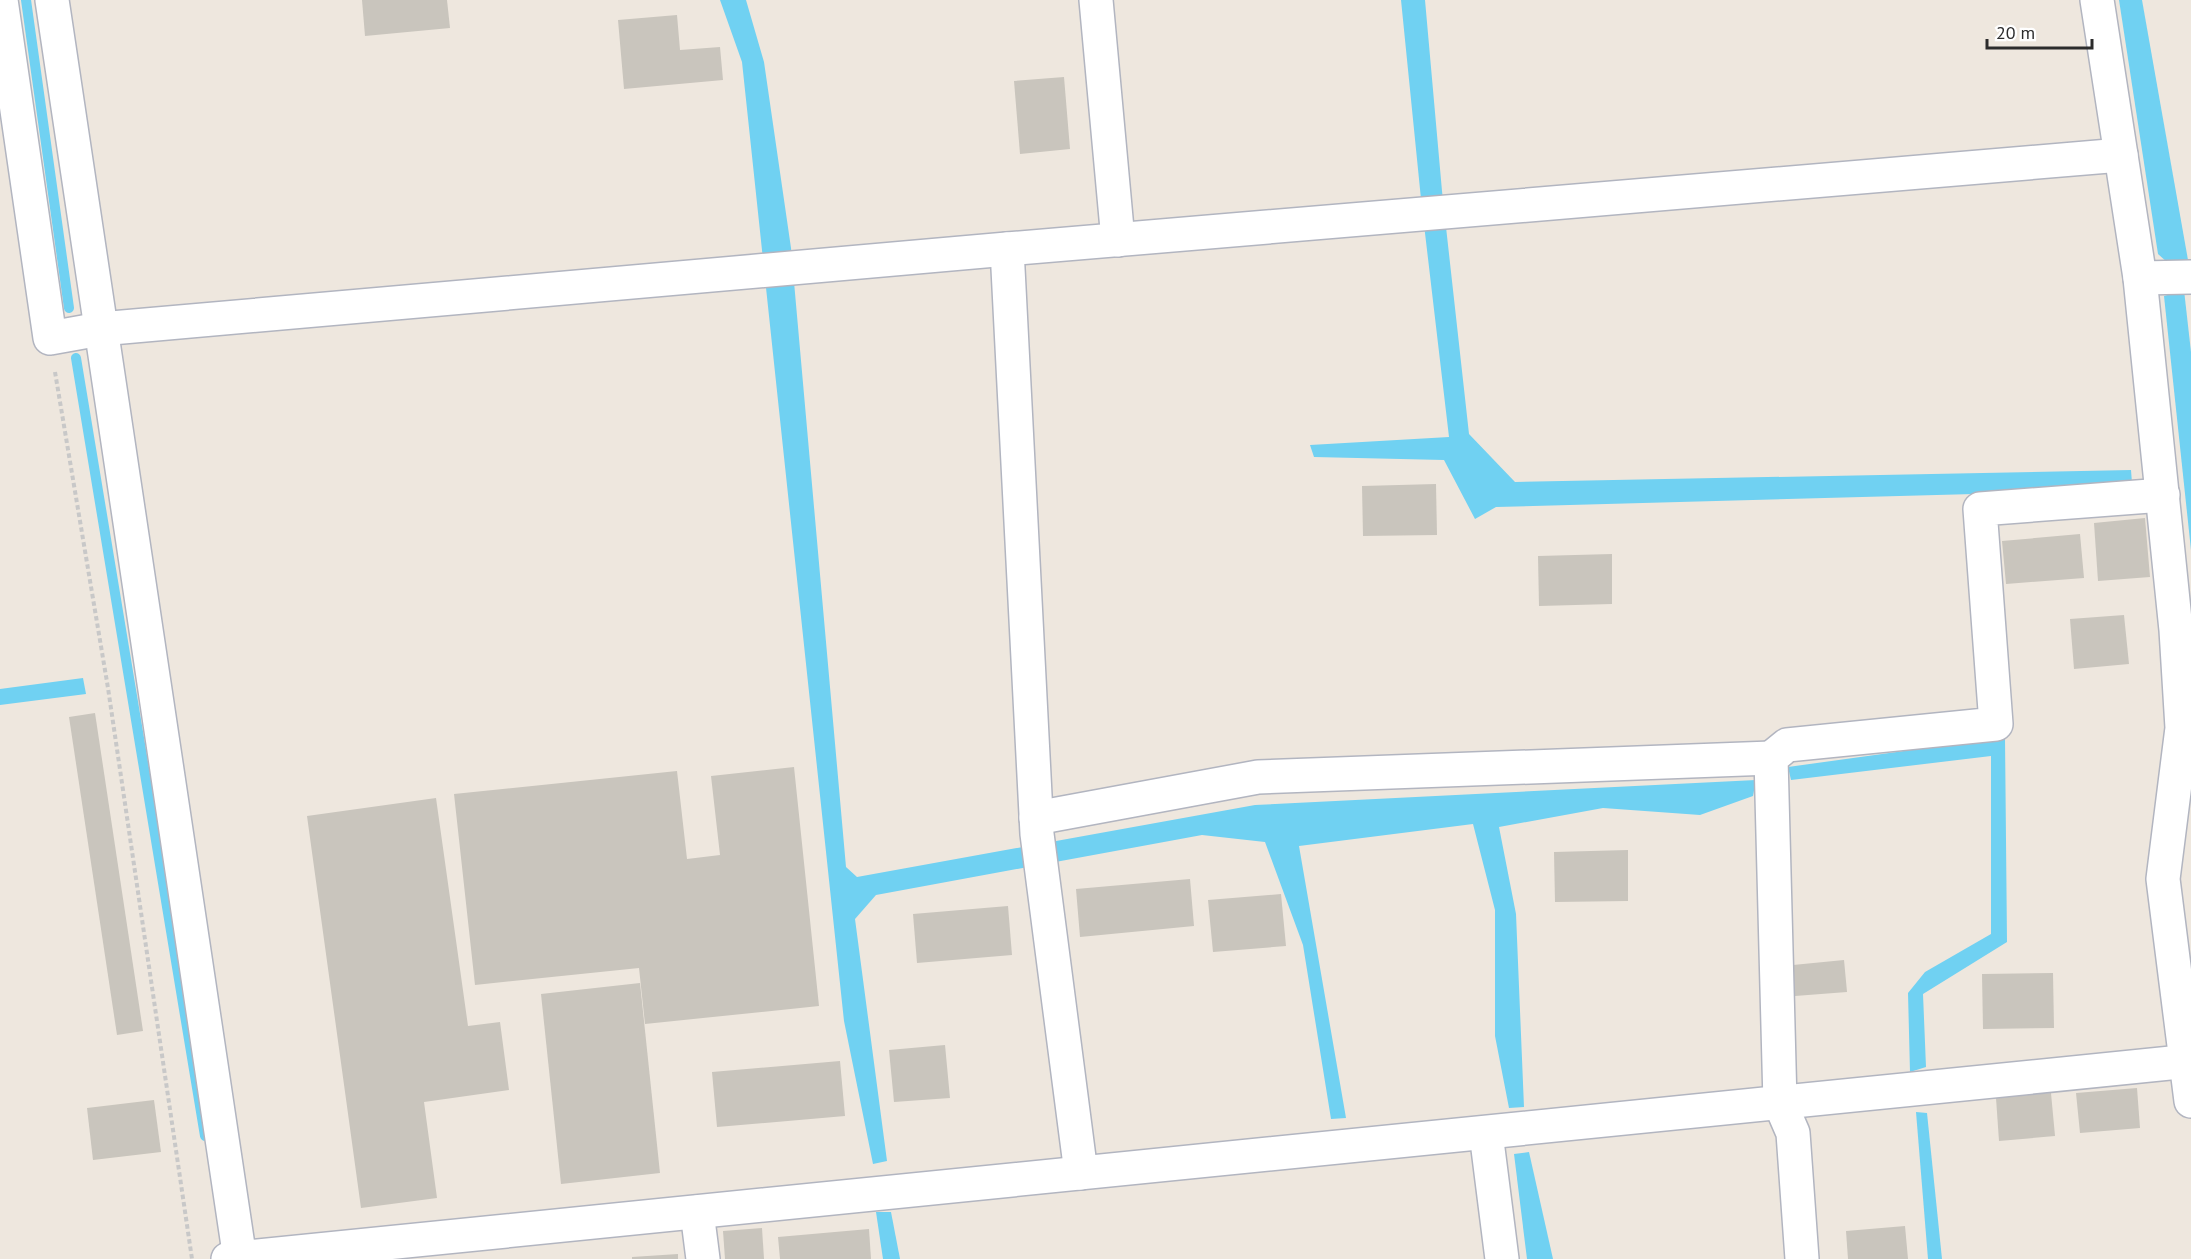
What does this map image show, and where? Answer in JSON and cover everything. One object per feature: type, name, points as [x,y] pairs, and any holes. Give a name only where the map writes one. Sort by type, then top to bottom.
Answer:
[{"type":"street","points":[[1,0],[11,146],[50,338],[100,329],[798,267],[2121,155]]},
{"type":"street","points":[[52,0],[236,1259],[2188,1062]]},
{"type":"street","points":[[1096,0],[1118,240]]},
{"type":"street","points":[[2097,0],[2140,278],[2176,630],[2182,728],[2163,879],[2188,1062],[2191,1101]]},
{"type":"street","points":[[1006,249],[1037,826],[1081,1173]]},
{"type":"street","points":[[2140,278],[2191,277]]},
{"type":"street","points":[[1037,826],[1258,777],[1771,758],[1787,745],[1996,724],[1980,508],[2163,495]]},
{"type":"street","points":[[1771,758],[1780,1102],[1793,1132],[1802,1259]]},
{"type":"street","points":[[1486,1133],[1502,1259]]},
{"type":"street","points":[[697,1212],[704,1259]]},
{"type":"path","points":[[50,338],[108,688],[192,1259]]},
{"type":"water","points":[[720,0],[746,0],[764,62],[791,248],[846,867],[857,877],[1255,805],[1756,780],[1753,796],[1700,815],[1603,808],[1499,827],[1516,914],[1524,1107],[1509,1108],[1495,1036],[1495,910],[1473,824],[1299,846],[1346,1118],[1331,1119],[1303,945],[1265,842],[1202,835],[876,895],[855,919],[887,1161],[873,1164],[844,1021],[742,62]]},
{"type":"water","points":[[1401,0],[1425,0],[1442,191],[1469,434],[1515,482],[2131,470],[2132,483],[1974,494],[1496,507],[1475,519],[1444,460],[1314,457],[1310,445],[1449,437],[1421,199]]},
{"type":"water","points":[[2119,0],[2142,0],[2188,260],[2168,263],[2158,254]]},
{"type":"water","points":[[2184,290],[2191,352],[2191,550],[2164,296]]},
{"type":"water","points":[[83,678],[86,694],[0,705],[0,689]]},
{"type":"water","points":[[2005,737],[2007,942],[1923,994],[1926,1067],[1910,1072],[1908,993],[1925,972],[1991,934],[1991,756],[1791,780],[1788,767]]},
{"type":"water","points":[[1916,1112],[1927,1113],[1942,1259],[1928,1259]]},
{"type":"water","points":[[1529,1152],[1553,1259],[1527,1259],[1514,1154]]},
{"type":"water","points":[[876,1212],[891,1212],[900,1259],[883,1259]]},
{"type":"building","points":[[362,0],[447,0],[450,28],[365,36]]},
{"type":"building","points":[[677,15],[680,50],[720,47],[723,80],[624,89],[618,20]]},
{"type":"building","points":[[1064,77],[1070,149],[1020,154],[1014,81]]},
{"type":"building","points":[[1436,484],[1437,535],[1363,536],[1362,486]]},
{"type":"building","points":[[2145,518],[2150,577],[2098,581],[2094,523]]},
{"type":"building","points":[[2080,534],[2084,578],[2006,584],[2002,541]]},
{"type":"building","points":[[1612,554],[1612,604],[1539,606],[1538,556]]},
{"type":"building","points":[[2124,615],[2129,664],[2074,669],[2070,619]]},
{"type":"building","points":[[95,713],[143,1031],[117,1035],[69,717]]},
{"type":"building","points":[[794,767],[819,1006],[645,1024],[639,968],[475,985],[454,794],[677,771],[687,859],[720,855],[711,776]]},
{"type":"building","points":[[436,798],[468,1026],[500,1022],[509,1090],[424,1102],[437,1198],[361,1208],[307,816]]},
{"type":"building","points":[[1628,850],[1628,901],[1555,902],[1554,852]]},
{"type":"building","points":[[1190,879],[1194,926],[1080,937],[1076,889]]},
{"type":"building","points":[[1281,894],[1286,946],[1213,952],[1208,900]]},
{"type":"building","points":[[1008,906],[1012,955],[917,963],[913,914]]},
{"type":"building","points":[[1844,960],[1847,992],[1795,996],[1793,965]]},
{"type":"building","points":[[2053,973],[2054,1028],[1983,1029],[1982,974]]},
{"type":"building","points":[[640,983],[660,1173],[561,1184],[541,994]]},
{"type":"building","points":[[945,1045],[950,1098],[894,1102],[889,1050]]},
{"type":"building","points":[[840,1061],[845,1116],[717,1127],[712,1072]]},
{"type":"building","points":[[2137,1088],[2140,1128],[2080,1133],[2076,1093]]},
{"type":"building","points":[[2051,1093],[2055,1136],[1999,1141],[1996,1098]]},
{"type":"building","points":[[154,1100],[161,1152],[93,1160],[87,1108]]},
{"type":"building","points":[[1905,1226],[1908,1259],[1848,1259],[1846,1231]]},
{"type":"building","points":[[762,1228],[764,1259],[725,1259],[723,1231]]},
{"type":"building","points":[[869,1229],[871,1259],[780,1259],[778,1237]]},
{"type":"building","points":[[678,1254],[678,1259],[632,1259],[632,1257]]},
{"type":"waterway","points":[[26,0],[69,308]]},
{"type":"waterway","points":[[76,358],[205,1136]]}]
